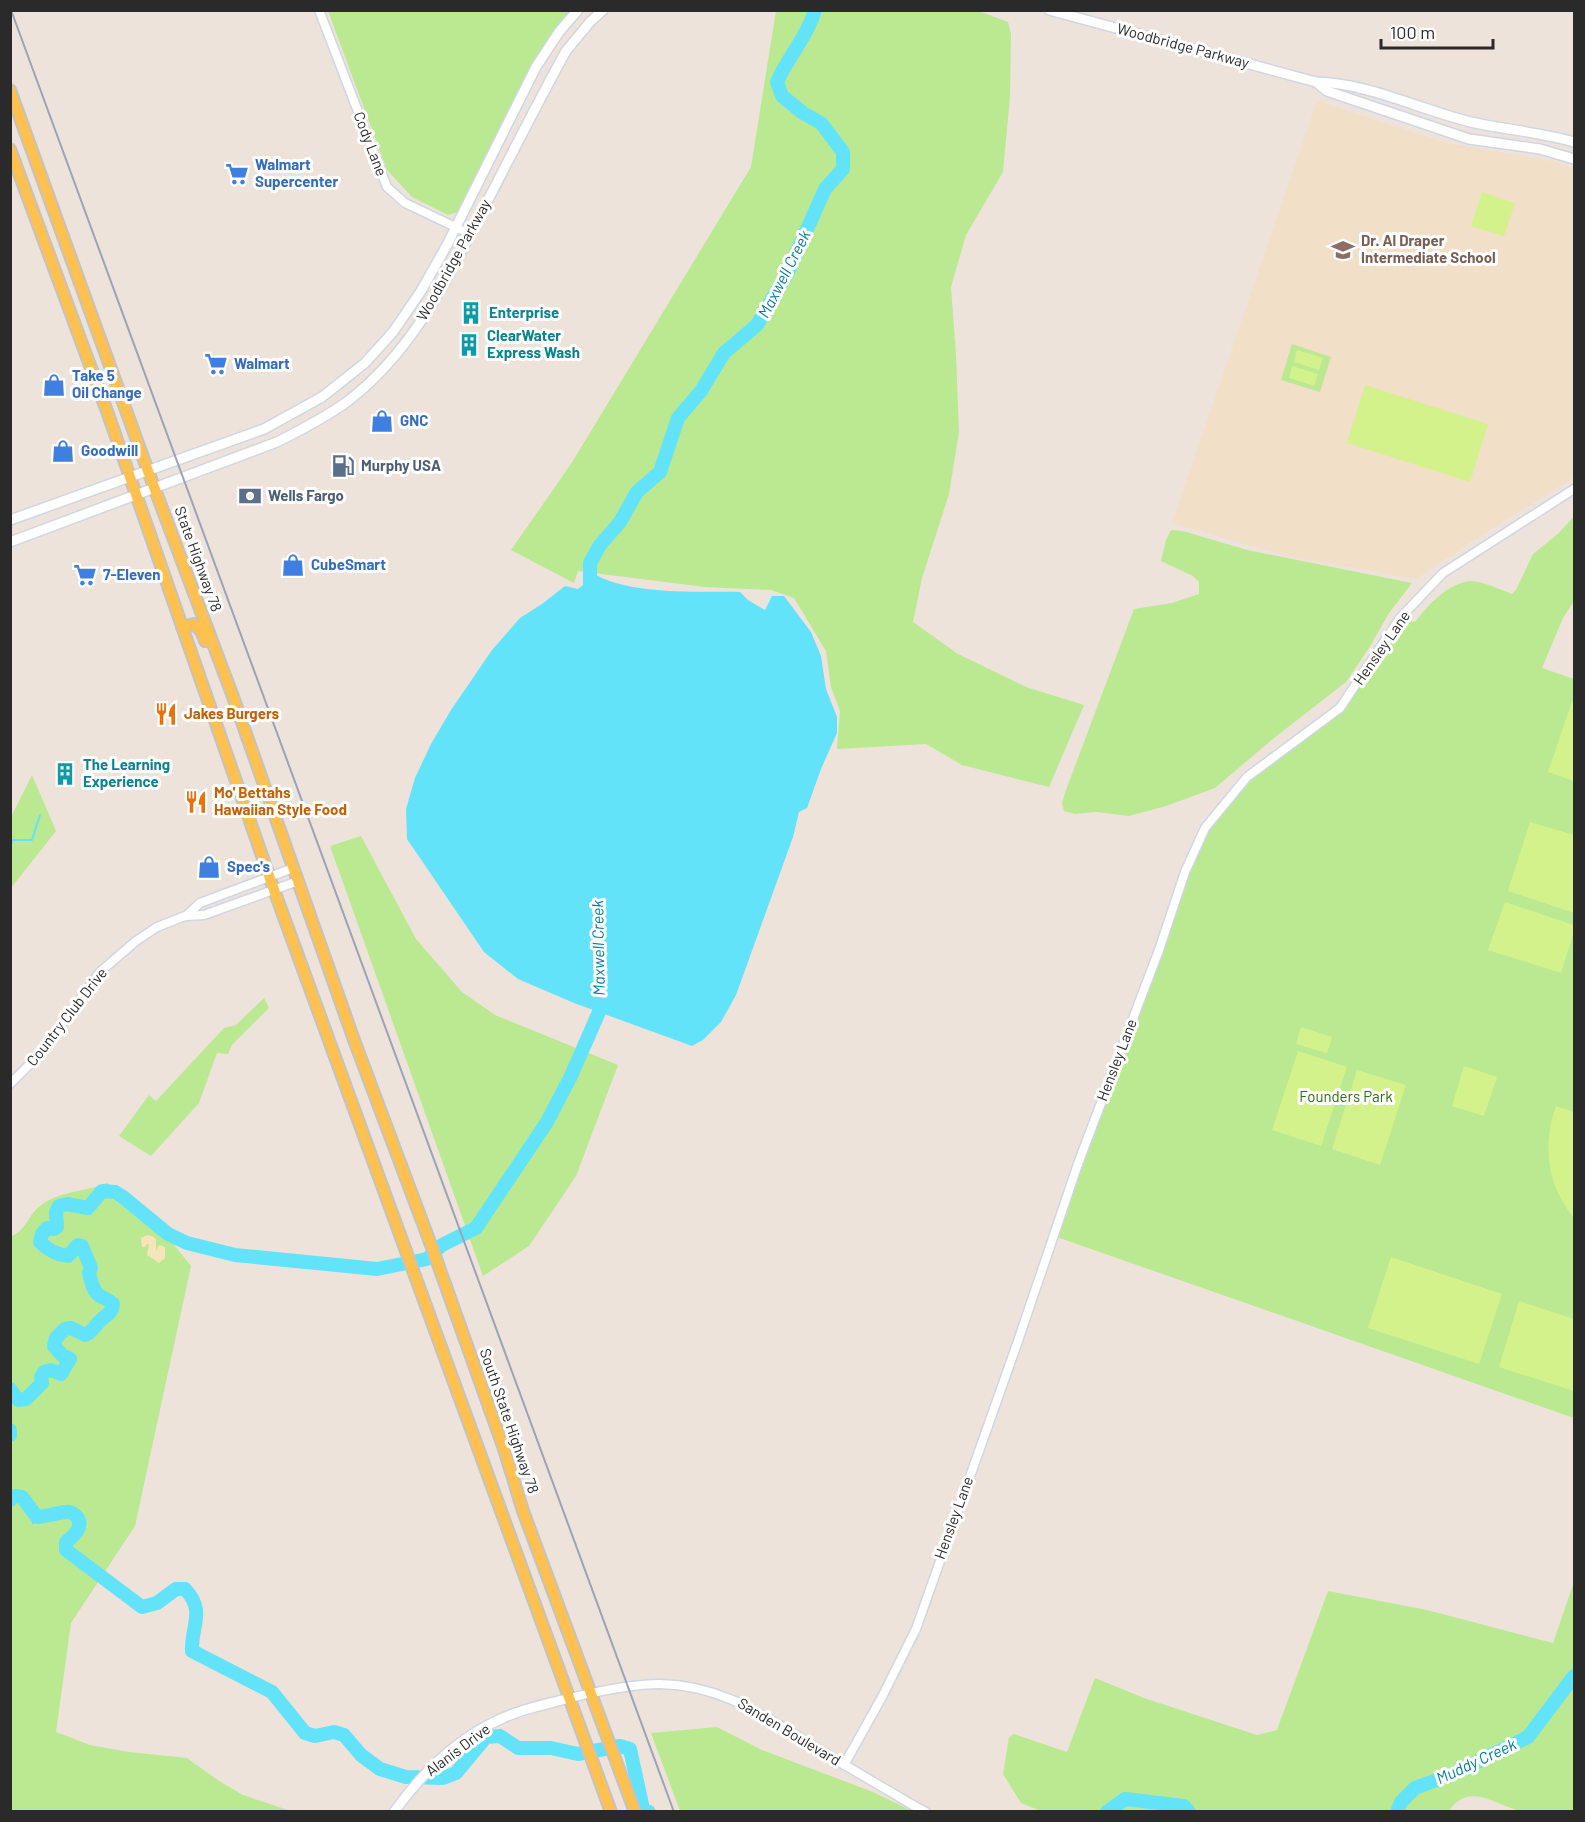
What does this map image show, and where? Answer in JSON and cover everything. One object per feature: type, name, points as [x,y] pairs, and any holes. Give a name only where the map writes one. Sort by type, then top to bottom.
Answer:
[{"type":"main road","name":"Woodbridge Parkway","points":[[10,520],[264,429],[322,397],[364,363],[396,328],[421,291],[536,67],[559,32],[578,10]]},
{"type":"main road","name":"Woodbridge Parkway","points":[[10,542],[277,442],[348,401],[379,373],[405,344],[435,302],[566,51],[603,10]]},
{"type":"main road","name":"Woodbridge Parkway","points":[[1049,10],[1316,82],[1329,82],[1378,93],[1472,122],[1575,142]]},
{"type":"main road","name":"Woodbridge Parkway","points":[[1316,82],[1327,91],[1469,139],[1540,149],[1575,159]]},
{"type":"main road","name":"State Highway 78","points":[[10,90],[148,471],[232,694],[354,1040]]},
{"type":"main road","points":[[1501,144],[1503,128]]},
{"type":"main road","points":[[10,149],[130,476],[269,877],[611,1812]]},
{"type":"main road","points":[[43,238],[62,231]]},
{"type":"main road","points":[[396,328],[405,344]]},
{"type":"main road","points":[[287,417],[294,434]]},
{"type":"main road","points":[[182,627],[194,624],[201,631],[221,684],[232,694]]},
{"type":"main road","name":"South State Highway 78","points":[[354,1040],[445,1282],[504,1449],[523,1511],[635,1812]]},
{"type":"main road","name":"Alanis Drive","points":[[394,1812],[427,1771],[476,1733],[501,1718],[525,1709],[570,1698]]},
{"type":"street","name":"Cody Lane","points":[[319,10],[387,187],[405,203],[470,234]]},
{"type":"street","name":"Hensley Lane","points":[[844,1765],[916,1629],[1079,1161],[1159,950],[1185,872],[1205,828],[1247,777],[1341,708],[1401,618],[1443,573],[1575,489]]},
{"type":"street","name":"Country Club Drive","points":[[185,916],[200,903],[293,868]]},
{"type":"street","name":"Country Club Drive","points":[[10,1084],[40,1054],[88,986],[111,960],[157,927],[185,916],[204,915],[298,882]]},
{"type":"street","points":[[218,897],[222,908]]},
{"type":"street","name":"Sanden Boulevard","points":[[570,1698],[638,1685],[662,1684],[714,1692],[758,1712],[926,1812]]},
{"type":"shaded area","points":[[1317,101],[1447,143],[1556,162],[1574,169],[1574,477],[1416,579],[1287,556],[1172,523]]},
{"type":"green space","points":[[976,10],[1008,22],[1011,34],[1010,97],[1003,172],[966,235],[951,287],[959,432],[949,494],[922,578],[913,622],[958,654],[1026,687],[1084,705],[1049,787],[962,765],[926,744],[837,749],[840,711],[831,687],[826,651],[794,598],[771,590],[705,587],[578,571],[574,583],[511,550],[571,464],[751,167],[776,11]]},
{"type":"green space","points":[[328,11],[573,11],[549,37],[458,212],[448,215],[412,197],[387,170]]},
{"type":"green space","points":[[1482,192],[1515,203],[1504,236],[1471,226]]},
{"type":"green space","points":[[1292,344],[1331,357],[1320,392],[1281,380]]},
{"type":"green space","points":[[1297,350],[1323,358],[1319,370],[1294,362]]},
{"type":"green space","points":[[1292,366],[1318,374],[1314,386],[1289,378]]},
{"type":"green space","points":[[1365,385],[1488,424],[1470,482],[1347,443]]},
{"type":"green space","name":"Founders Park","points":[[1574,516],[1574,601],[1563,618],[1542,668],[1574,679],[1574,1418],[1054,1236],[1205,828],[1266,763],[1332,714],[1400,618],[1415,622],[1447,590],[1471,581],[1512,594],[1533,554],[1559,533]]},
{"type":"green space","points":[[1171,530],[1183,531],[1247,550],[1412,583],[1389,613],[1346,682],[1215,788],[1166,806],[1129,816],[1097,812],[1075,814],[1064,811],[1062,803],[1066,790],[1134,609],[1172,603],[1199,594],[1199,582],[1193,576],[1161,561]]},
{"type":"green space","points":[[1572,701],[1574,702],[1574,781],[1548,772]]},
{"type":"green space","points":[[32,775],[56,831],[11,888],[11,817]]},
{"type":"green space","points":[[1530,822],[1574,835],[1574,913],[1508,891]]},
{"type":"green space","points":[[361,836],[416,939],[462,992],[495,1015],[618,1065],[576,1176],[529,1246],[483,1276],[330,846]]},
{"type":"green space","points":[[1505,902],[1574,925],[1574,932],[1561,973],[1488,950]]},
{"type":"green space","points":[[264,998],[269,1008],[232,1045],[228,1054],[217,1053],[199,1103],[151,1156],[119,1136],[149,1095],[156,1101],[224,1028],[236,1025]]},
{"type":"green space","points":[[1301,1027],[1332,1037],[1327,1053],[1296,1044]]},
{"type":"green space","points":[[1298,1051],[1347,1067],[1321,1146],[1272,1130]]},
{"type":"green space","points":[[1464,1066],[1497,1077],[1484,1116],[1452,1106]]},
{"type":"green space","points":[[1357,1070],[1406,1085],[1380,1165],[1332,1149]]},
{"type":"green space","points":[[1556,1106],[1574,1112],[1574,1218],[1558,1192],[1550,1165],[1549,1136]]},
{"type":"green space","points":[[107,1183],[143,1206],[191,1266],[135,1526],[71,1623],[56,1732],[90,1745],[187,1758],[243,1795],[291,1811],[11,1812],[11,1236],[24,1227],[36,1210],[47,1201]]},
{"type":"green space","points":[[1391,1257],[1502,1294],[1479,1364],[1368,1328]]},
{"type":"green space","points":[[1519,1301],[1574,1319],[1574,1391],[1499,1367]]},
{"type":"green space","points":[[1574,1582],[1574,1811],[1528,1812],[1475,1796],[1466,1797],[1457,1802],[1448,1812],[1041,1811],[1021,1803],[1003,1774],[1009,1737],[1014,1734],[1067,1752],[1095,1678],[1144,1698],[1257,1735],[1277,1730],[1328,1591],[1427,1610],[1553,1643]]},
{"type":"green space","points":[[717,1727],[762,1750],[873,1792],[912,1811],[680,1811],[651,1733]]},
{"type":"sand","points":[[147,1235],[156,1239],[156,1251],[159,1245],[165,1247],[165,1258],[159,1263],[147,1255],[149,1244],[142,1247],[141,1238]]},
{"type":"water","points":[[590,571],[622,585],[642,588],[683,592],[740,592],[748,600],[765,610],[772,596],[784,596],[811,632],[821,656],[826,689],[837,717],[837,733],[807,808],[799,812],[793,837],[736,995],[721,1022],[703,1040],[692,1046],[574,1003],[518,979],[484,952],[407,839],[406,809],[415,778],[451,710],[492,650],[520,618],[565,586],[578,589],[587,582]]},
{"type":"water","points":[[15,1491],[24,1493],[40,1513],[33,1525],[21,1501],[11,1505],[11,1493]]},
{"type":"waterway","name":"Maxwell Creek","points":[[590,589],[590,563],[600,545],[620,522],[637,492],[660,472],[678,418],[701,391],[724,353],[757,325],[788,272],[825,189],[843,169],[843,152],[821,123],[803,113],[782,96],[777,82],[812,20],[815,10]]},
{"type":"waterway","points":[[10,846],[13,840],[32,840],[40,815]]},
{"type":"waterway","name":"Maxwell Creek","points":[[10,1389],[18,1400],[26,1399],[42,1383],[41,1377],[44,1372],[51,1370],[61,1374],[70,1359],[62,1355],[54,1346],[56,1338],[65,1329],[71,1328],[85,1335],[88,1334],[112,1310],[113,1304],[94,1289],[89,1273],[91,1268],[82,1246],[78,1245],[68,1256],[53,1252],[40,1242],[47,1228],[57,1227],[56,1212],[59,1206],[67,1204],[88,1208],[102,1191],[115,1192],[168,1234],[187,1243],[235,1255],[377,1269],[427,1259],[442,1245],[476,1228],[547,1122],[571,1076],[599,1012],[599,996]]},
{"type":"waterway","name":"Maxwell Creek","points":[[10,1430],[10,1435]]},
{"type":"waterway","name":"Muddy Creek","points":[[10,1500],[15,1496],[22,1497],[37,1517],[67,1512],[75,1515],[79,1526],[66,1542],[66,1550],[142,1607],[157,1603],[176,1589],[185,1589],[195,1604],[196,1612],[192,1651],[272,1692],[305,1733],[315,1736],[334,1732],[344,1735],[361,1755],[380,1769],[406,1777],[443,1778],[456,1773],[486,1737],[500,1736],[518,1748],[551,1748],[578,1754],[620,1746],[630,1749],[643,1809],[649,1812]]},
{"type":"waterway","name":"Muddy Creek","points":[[1397,1812],[1401,1802],[1415,1788],[1453,1774],[1528,1737],[1574,1676]]},
{"type":"waterway","name":"Muddy Creek","points":[[1107,1812],[1125,1799],[1184,1806],[1189,1812]]},
{"type":"railway","points":[[11,10],[674,1812]]},
{"type":"place","name":"Walmart Supercenter","points":[[237,174]]},
{"type":"place","name":"Dr. Al Draper Intermediate School","points":[[1343,250]]},
{"type":"place","name":"Enterprise","points":[[471,313]]},
{"type":"place","name":"ClearWater Express Wash","points":[[469,345]]},
{"type":"place","name":"Walmart","points":[[216,364]]},
{"type":"place","name":"Take 5 Oil Change","points":[[54,385]]},
{"type":"place","name":"GNC","points":[[382,421]]},
{"type":"place","name":"Goodwill","points":[[63,451]]},
{"type":"place","name":"Murphy USA","points":[[343,466]]},
{"type":"place","name":"Wells Fargo","points":[[250,496]]},
{"type":"place","name":"CubeSmart","points":[[293,565]]},
{"type":"place","name":"7-Eleven","points":[[85,575]]},
{"type":"place","name":"Jakes Burgers","points":[[166,714]]},
{"type":"place","name":"The Learning Experience","points":[[65,774]]},
{"type":"place","name":"Mo' Bettahs Hawaiian Style Food","points":[[196,802]]},
{"type":"place","name":"Spec's","points":[[209,867]]}]
